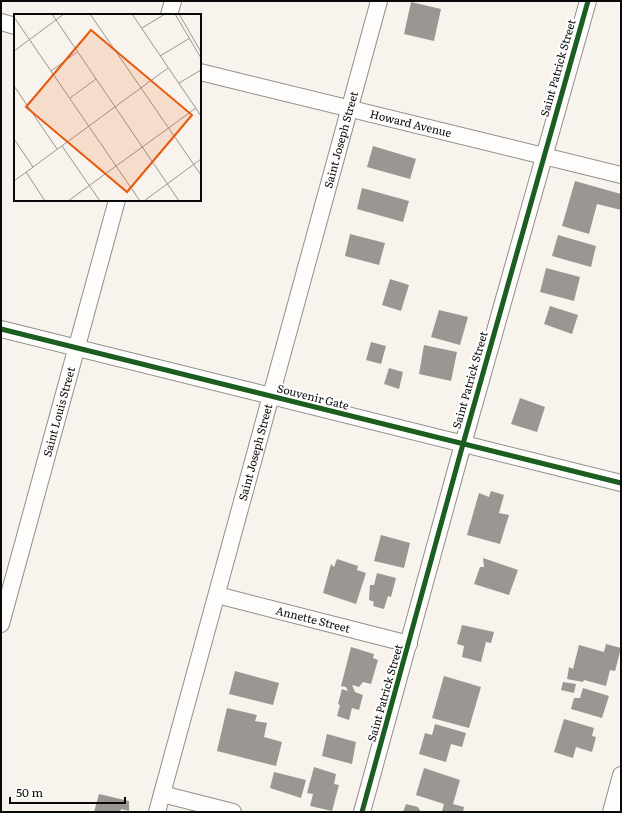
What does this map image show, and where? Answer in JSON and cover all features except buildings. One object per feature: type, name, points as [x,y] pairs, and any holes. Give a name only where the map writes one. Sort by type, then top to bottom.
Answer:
[{"type":"street","points":[[169,14],[172,1]]},
{"type":"street","name":"Saint Joseph Street","points":[[158,812],[270,396],[380,1]]},
{"type":"street","name":"Saint Patrick Street","points":[[362,812],[463,444],[588,1]]},
{"type":"street","points":[[1,22],[14,26]]},
{"type":"street","name":"Howard Avenue","points":[[201,72],[621,175]]},
{"type":"street","name":"Saint Louis Street","points":[[1,624],[117,201]]},
{"type":"street","name":"Souvenir Gate","points":[[1,329],[621,483]]},
{"type":"street","name":"Annette Street","points":[[216,595],[408,644]]},
{"type":"street","points":[[611,812],[621,774]]},
{"type":"street","points":[[162,794],[234,812]]},
{"type":"cycle path","points":[[362,812],[463,444],[588,1]]},
{"type":"cycle path","points":[[1,329],[621,483]]}]
